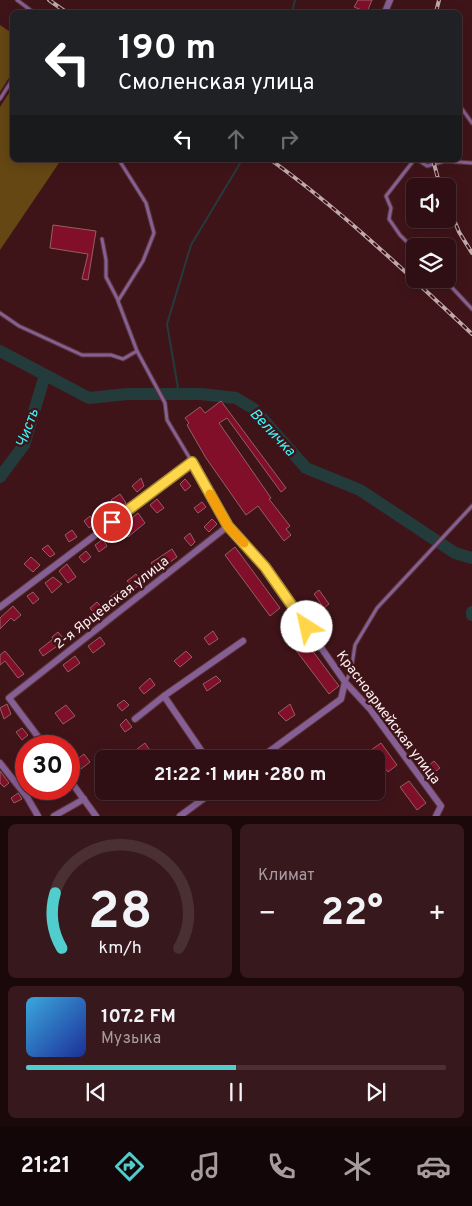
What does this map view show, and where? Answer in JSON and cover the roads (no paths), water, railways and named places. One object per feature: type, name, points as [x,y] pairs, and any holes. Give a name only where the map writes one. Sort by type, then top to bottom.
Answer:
[{"type":"street","name":"Красноармейская улица","points":[[192,462],[228,526],[265,567],[345,682],[370,709],[441,806],[436,816]]},
{"type":"street","points":[[0,607],[192,462]]},
{"type":"street","name":"2-я Ярцевская улица","points":[[37,735],[9,698],[228,526]]},
{"type":"street","points":[[134,719],[242,641]]},
{"type":"street","points":[[271,750],[341,699],[345,682]]},
{"type":"street","points":[[164,696],[201,750]]},
{"type":"street","points":[[0,763],[28,797],[38,816]]},
{"type":"street","points":[[80,794],[96,816]]},
{"type":"street","points":[[54,816],[84,799]]},
{"type":"street","points":[[180,816],[202,800]]},
{"type":"lane","points":[[17,0],[30,10]]},
{"type":"lane","points":[[0,99],[10,83]]},
{"type":"lane","points":[[462,109],[472,123]]},
{"type":"lane","points":[[118,301],[143,261],[154,232],[146,204],[120,162]]},
{"type":"lane","points":[[406,242],[389,219],[392,208],[386,196],[412,162]]},
{"type":"lane","points":[[421,162],[427,166],[441,162]]},
{"type":"lane","points":[[458,162],[472,163]]},
{"type":"lane","points":[[102,239],[106,260],[106,276],[118,301],[137,351],[165,403],[166,420],[192,462]]},
{"type":"lane","points":[[452,288],[472,309]]},
{"type":"lane","points":[[0,313],[19,326],[82,355],[112,355],[123,359],[137,351]]},
{"type":"lane","points":[[345,682],[352,671],[356,645],[377,608],[472,506]]},
{"type":"waterway","points":[[292,10],[295,0]]},
{"type":"waterway","points":[[179,394],[167,324],[191,245],[241,162]]},
{"type":"waterway","name":"Величка","points":[[0,351],[89,398],[127,394],[201,394],[236,398],[254,409],[306,468],[360,490],[455,553],[472,558]]},
{"type":"waterway","name":"Чисть","points":[[0,477],[24,445],[45,375]]},
{"type":"railway","points":[[49,0],[63,10]]},
{"type":"railway","points":[[436,10],[439,0]]},
{"type":"railway","points":[[274,162],[349,222],[472,334]]},
{"type":"railway","points":[[434,162],[438,178]]},
{"type":"railway","points":[[456,225],[472,253]]}]
